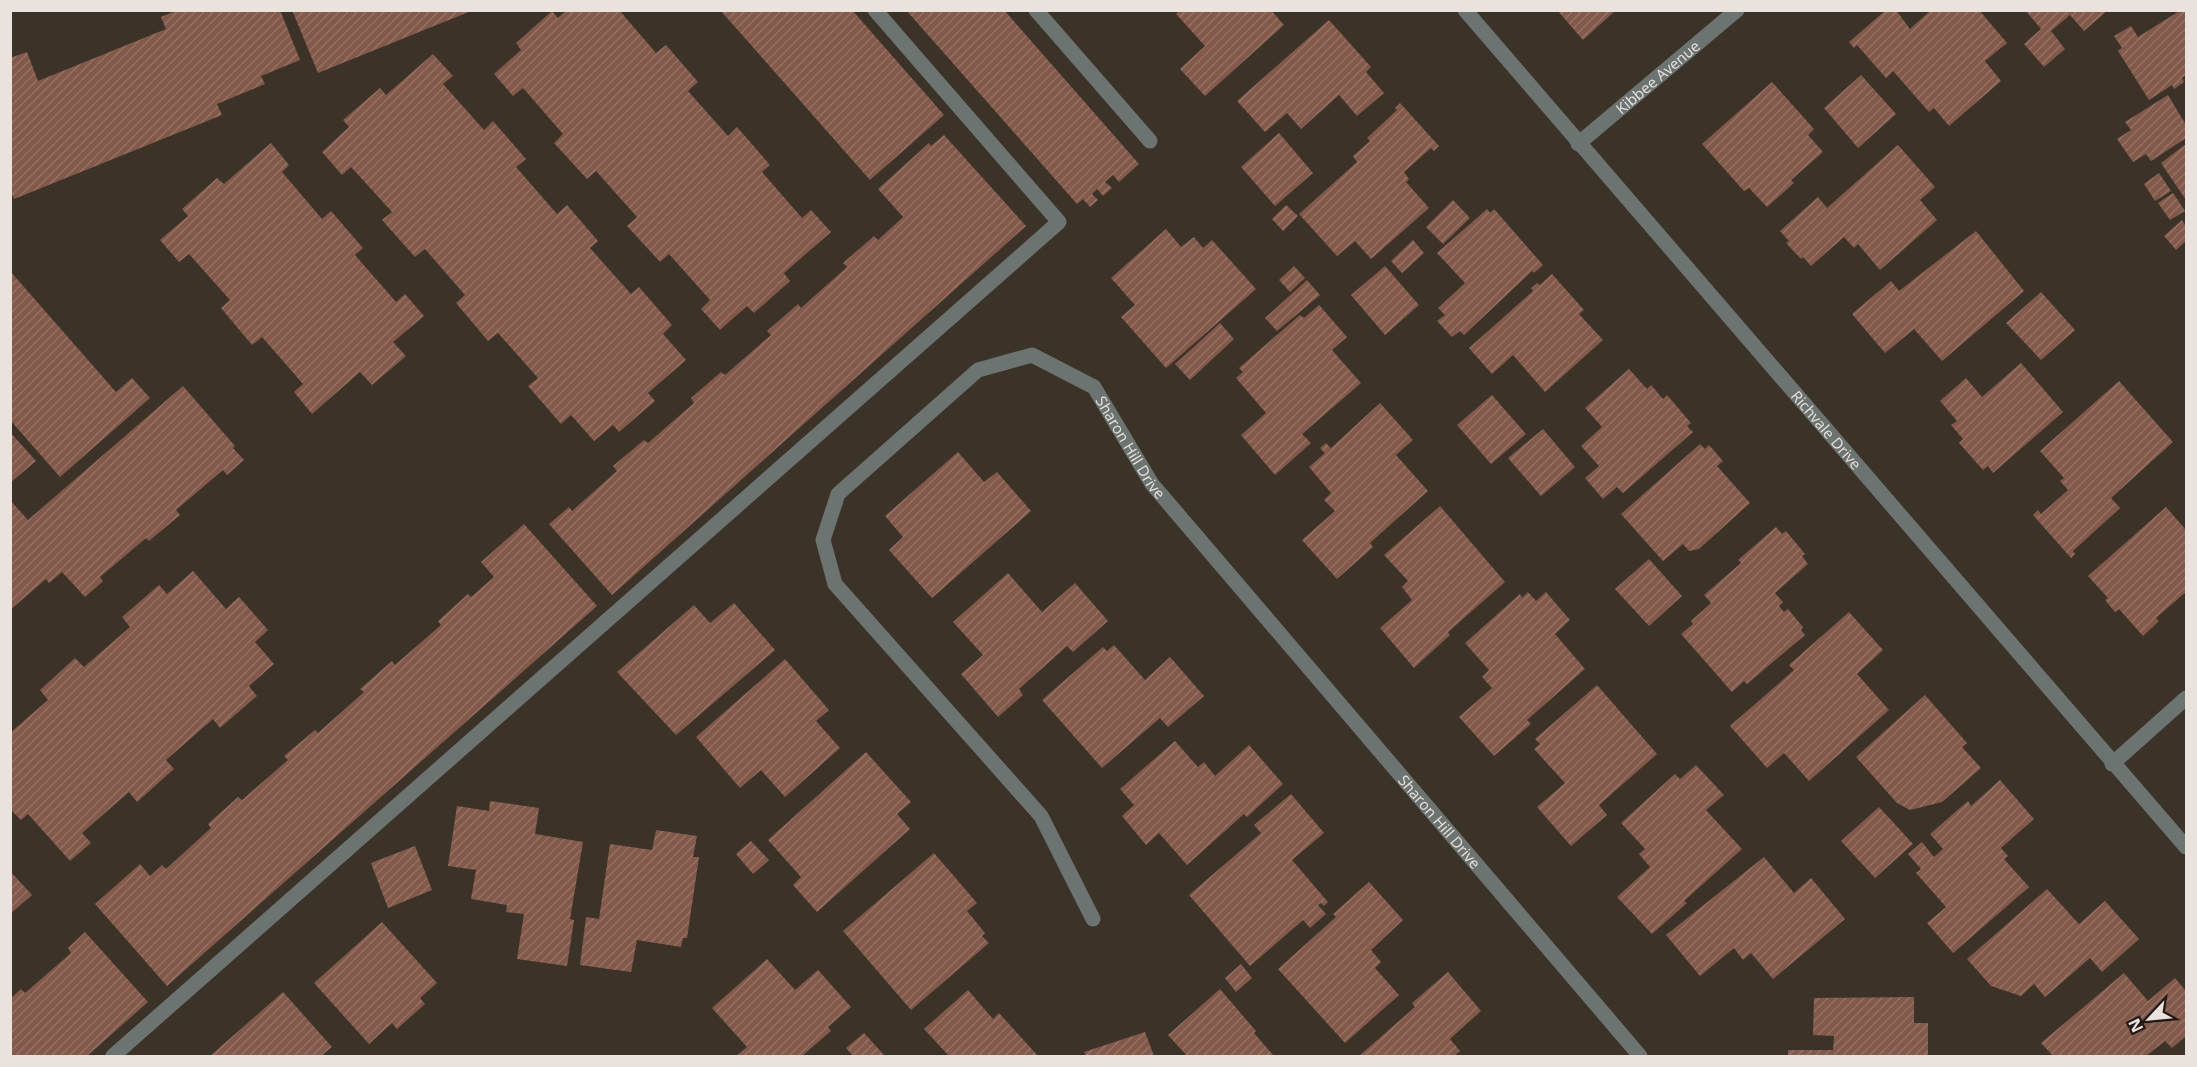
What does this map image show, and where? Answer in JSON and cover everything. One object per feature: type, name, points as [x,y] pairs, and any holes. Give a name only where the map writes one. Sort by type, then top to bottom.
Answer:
[{"type":"street","points":[[113,1056],[1059,222],[875,10]]},
{"type":"street","points":[[1036,10],[1150,141]]},
{"type":"street","name":"Richvale Drive","points":[[1465,10],[2112,764],[2187,848]]},
{"type":"street","name":"Kibbee Avenue","points":[[1578,144],[1737,10]]},
{"type":"street","name":"Sharon Hill Drive","points":[[1093,919],[1041,816],[835,584],[823,540],[838,494],[978,370],[1032,355],[1094,387],[1152,484],[1640,1056]]},
{"type":"street","points":[[2112,764],[2187,698]]},
{"type":"building","points":[[178,10],[280,10],[300,60],[261,76],[265,84],[217,104],[222,115],[14,199],[10,191],[10,58],[27,52],[38,81],[166,29],[161,17]]},
{"type":"building","points":[[292,10],[471,10],[471,11],[318,73]]},
{"type":"building","points":[[567,10],[619,10],[656,53],[666,45],[698,82],[688,91],[728,136],[737,127],[770,165],[762,172],[802,218],[811,210],[831,232],[784,273],[790,281],[754,313],[747,306],[720,330],[701,309],[710,300],[669,254],[660,262],[627,226],[637,217],[596,171],[587,179],[554,143],[563,134],[523,88],[513,96],[494,74],[521,50],[516,43],[552,11],[558,18]]},
{"type":"building","points":[[720,10],[852,10],[944,115],[870,180]]},
{"type":"building","points":[[906,10],[1004,10],[1139,164],[1119,182],[1113,175],[1105,182],[1112,188],[1103,196],[1097,189],[1092,194],[1098,200],[1090,207],[1083,199],[1077,204]]},
{"type":"building","points":[[1180,10],[1271,10],[1284,25],[1205,96],[1180,69],[1205,46],[1176,14]]},
{"type":"building","points":[[1557,10],[1616,10],[1583,40]]},
{"type":"building","points":[[1886,10],[1896,10],[1910,29],[1931,10],[1979,10],[2007,43],[1985,61],[2001,81],[1949,126],[1934,108],[1929,112],[1893,71],[1886,78],[1857,45],[1854,48],[1849,42]]},
{"type":"building","points":[[2025,10],[2108,10],[2084,31],[2070,15],[2051,31],[2065,49],[2044,67],[2024,44],[2041,29]]},
{"type":"building","points":[[2181,10],[2186,10],[2186,75],[2182,78],[2184,82],[2174,89],[2172,85],[2149,100],[2118,51],[2122,48],[2114,36],[2131,26],[2138,37]]},
{"type":"building","points":[[1329,20],[1371,67],[1366,72],[1384,93],[1357,116],[1339,95],[1301,129],[1287,113],[1265,132],[1237,101]]},
{"type":"building","points":[[433,54],[453,76],[443,84],[484,130],[493,121],[526,159],[516,167],[557,214],[567,205],[598,241],[590,248],[631,294],[639,287],[672,325],[663,334],[686,360],[648,393],[655,401],[619,432],[613,425],[594,441],[571,415],[561,424],[528,386],[538,378],[498,333],[488,341],[456,303],[465,295],[425,249],[415,257],[382,220],[392,212],[351,167],[342,175],[322,152],[349,127],[343,120],[380,88],[386,95]]},
{"type":"building","points":[[1861,75],[1896,114],[1858,148],[1824,108]]},
{"type":"building","points":[[1772,82],[1814,129],[1808,135],[1823,152],[1791,180],[1794,183],[1767,207],[1749,188],[1744,191],[1702,144]]},
{"type":"building","points":[[2168,95],[2186,125],[2186,138],[2151,161],[2146,154],[2133,162],[2117,139],[2131,130],[2125,122]]},
{"type":"building","points":[[1400,103],[1439,146],[1434,151],[1431,148],[1404,172],[1409,179],[1406,182],[1429,208],[1371,259],[1355,241],[1337,256],[1299,214],[1357,162],[1353,156],[1370,141],[1367,138],[1397,110],[1395,108]]},
{"type":"building","points":[[1279,133],[1313,173],[1275,206],[1241,167]]},
{"type":"building","points":[[944,135],[1026,226],[612,595],[549,524],[569,507],[572,511],[617,471],[613,466],[644,440],[648,443],[694,403],[691,398],[721,372],[725,375],[771,335],[767,331],[798,304],[801,308],[847,267],[843,263],[874,236],[878,240],[903,217],[878,189],[929,143],[931,146]]},
{"type":"building","points":[[271,143],[289,165],[282,172],[322,219],[331,211],[363,248],[355,255],[396,302],[405,294],[424,316],[393,342],[406,356],[372,385],[360,372],[312,414],[294,392],[303,384],[262,337],[252,345],[221,308],[230,300],[189,254],[179,262],[160,240],[188,216],[182,209],[217,178],[224,184]]},
{"type":"building","points":[[2186,144],[2186,200],[2161,163]]},
{"type":"building","points":[[1898,145],[1935,187],[1920,200],[1937,220],[1880,270],[1858,244],[1854,248],[1844,237],[1811,266],[1803,257],[1801,259],[1786,243],[1789,241],[1780,231],[1818,197],[1827,208]]},
{"type":"building","points":[[2159,173],[2171,191],[2155,201],[2144,184]]},
{"type":"building","points":[[2173,193],[2185,211],[2170,220],[2158,203]]},
{"type":"building","points":[[1453,200],[1470,218],[1443,244],[1426,227]]},
{"type":"building","points":[[1286,205],[1298,216],[1283,231],[1272,219]]},
{"type":"building","points":[[1487,209],[1490,213],[1494,209],[1543,265],[1534,273],[1532,271],[1464,335],[1460,331],[1452,337],[1437,321],[1445,315],[1438,308],[1465,283],[1437,253]]},
{"type":"building","points":[[2182,220],[2186,226],[2186,241],[2176,250],[2164,236]]},
{"type":"building","points":[[1166,229],[1181,247],[1194,237],[1203,248],[1212,240],[1256,289],[1166,368],[1121,317],[1135,305],[1111,278]]},
{"type":"building","points":[[1976,231],[2024,291],[1942,361],[1914,329],[1885,353],[1852,314],[1891,281],[1899,291]]},
{"type":"building","points":[[1413,240],[1424,253],[1402,273],[1391,261]]},
{"type":"building","points":[[1294,266],[1305,278],[1290,292],[1279,280]]},
{"type":"building","points":[[1385,266],[1419,305],[1385,335],[1351,295]]},
{"type":"building","points":[[10,271],[116,392],[132,378],[150,398],[60,477],[10,420]]},
{"type":"building","points":[[1552,274],[1584,310],[1579,314],[1603,340],[1545,392],[1513,355],[1492,374],[1469,348],[1533,291],[1531,288],[1537,283],[1540,285]]},
{"type":"building","points":[[1307,280],[1320,295],[1277,331],[1265,318]]},
{"type":"building","points":[[2041,292],[2075,330],[2041,360],[2006,323]]},
{"type":"building","points":[[1319,305],[1347,337],[1332,350],[1361,383],[1302,434],[1311,443],[1275,475],[1241,435],[1266,413],[1236,378],[1243,372],[1239,368],[1300,315],[1304,318]]},
{"type":"building","points":[[1220,323],[1234,339],[1190,380],[1175,364]]},
{"type":"building","points":[[2021,363],[2063,412],[1993,473],[1988,466],[1983,470],[1959,443],[1963,439],[1951,425],[1957,421],[1940,401],[1966,378],[1982,397]]},
{"type":"building","points":[[1629,369],[1647,389],[1651,385],[1663,399],[1667,395],[1691,423],[1687,426],[1693,432],[1623,493],[1617,487],[1603,499],[1585,478],[1599,466],[1581,446],[1602,427],[1585,408]]},
{"type":"building","points":[[2119,381],[2173,442],[2111,498],[2120,508],[2073,551],[2075,554],[2071,558],[2033,515],[2038,510],[2041,514],[2068,490],[2060,481],[2064,478],[2040,451]]},
{"type":"building","points":[[183,386],[235,446],[233,448],[244,460],[227,475],[223,470],[176,510],[180,515],[149,541],[146,538],[100,577],[103,581],[85,597],[62,572],[49,583],[46,579],[10,610],[10,500],[28,520]]},
{"type":"building","points":[[1492,395],[1526,434],[1491,464],[1457,425]]},
{"type":"building","points":[[1380,403],[1413,440],[1396,455],[1428,491],[1370,543],[1373,547],[1337,579],[1302,540],[1335,511],[1324,500],[1331,493],[1309,467],[1325,453],[1320,448],[1326,443],[1331,448]]},
{"type":"building","points":[[1543,429],[1575,467],[1541,496],[1508,458]]},
{"type":"building","points":[[10,432],[36,461],[10,483]]},
{"type":"building","points":[[1700,444],[1705,449],[1709,445],[1723,461],[1717,466],[1750,503],[1699,549],[1689,551],[1683,544],[1663,561],[1621,514]]},
{"type":"building","points":[[958,452],[984,482],[997,472],[1031,511],[932,598],[889,550],[903,537],[885,516]]},
{"type":"building","points":[[1440,506],[1505,582],[1448,632],[1450,635],[1414,668],[1380,628],[1412,600],[1402,587],[1408,581],[1384,555]]},
{"type":"building","points":[[2166,507],[2186,530],[2186,592],[2156,618],[2159,621],[2143,636],[2119,609],[2115,612],[2105,600],[2108,598],[2088,576]]},
{"type":"building","points":[[524,524],[597,606],[167,986],[95,904],[140,864],[150,876],[162,865],[166,869],[211,828],[208,824],[238,797],[242,800],[288,760],[284,756],[315,730],[318,733],[364,692],[360,689],[392,661],[395,665],[441,625],[438,621],[468,594],[471,597],[494,577],[481,562]]},
{"type":"building","points":[[1776,527],[1782,534],[1786,531],[1805,554],[1802,556],[1808,564],[1775,593],[1783,602],[1779,606],[1784,612],[1788,609],[1803,627],[1801,630],[1805,635],[1747,684],[1744,681],[1732,692],[1681,634],[1693,624],[1691,621],[1711,603],[1704,595],[1741,563],[1738,560]]},
{"type":"building","points":[[1649,559],[1682,596],[1649,626],[1615,589]]},
{"type":"building","points":[[193,571],[226,609],[239,597],[268,630],[255,642],[274,664],[249,686],[257,696],[220,728],[213,719],[166,760],[174,769],[137,802],[129,792],[82,833],[91,843],[70,861],[28,814],[21,820],[10,809],[10,733],[48,700],[40,690],[75,658],[84,667],[130,627],[122,617],[159,585],[167,594]]},
{"type":"building","points":[[1008,573],[1042,612],[1075,583],[1108,621],[1073,652],[1067,646],[1019,689],[1023,695],[998,717],[961,674],[983,655],[953,622]]},
{"type":"building","points":[[1528,592],[1536,601],[1546,592],[1570,620],[1555,634],[1585,669],[1527,720],[1531,724],[1494,756],[1459,717],[1492,688],[1482,677],[1489,670],[1465,643],[1520,594],[1522,598]]},
{"type":"building","points":[[734,603],[775,650],[676,735],[617,672],[694,605],[710,623]]},
{"type":"building","points":[[1849,612],[1883,650],[1857,674],[1889,710],[1809,781],[1784,753],[1767,768],[1730,726],[1794,670],[1789,665]]},
{"type":"building","points":[[1114,645],[1145,680],[1170,657],[1204,696],[1168,727],[1160,718],[1102,768],[1042,700],[1103,647],[1107,651]]},
{"type":"building","points":[[785,659],[829,710],[816,721],[840,748],[785,797],[761,770],[740,788],[696,737]]},
{"type":"building","points":[[1597,685],[1657,754],[1599,805],[1607,815],[1571,846],[1537,807],[1565,783],[1534,749],[1540,744],[1535,739]]},
{"type":"building","points":[[1925,695],[1967,743],[1962,747],[1981,768],[1942,802],[1910,810],[1897,803],[1856,757]]},
{"type":"building","points":[[1175,741],[1198,767],[1204,762],[1215,776],[1249,745],[1283,784],[1247,817],[1244,814],[1187,865],[1159,833],[1146,845],[1122,816],[1134,805],[1120,789]]},
{"type":"building","points":[[866,752],[911,802],[897,814],[910,829],[817,912],[793,885],[801,877],[768,840]]},
{"type":"building","points":[[1696,765],[1724,795],[1706,810],[1742,849],[1684,901],[1687,903],[1652,934],[1617,897],[1650,867],[1639,854],[1645,849],[1621,823],[1675,774],[1680,779]]},
{"type":"building","points":[[2000,780],[2034,819],[2001,848],[2008,856],[2004,859],[2029,887],[1953,953],[1927,923],[1946,907],[1916,873],[1921,869],[1908,854],[1922,842],[1934,857],[1943,849],[1930,834],[1968,801],[1971,806]]},
{"type":"building","points":[[1291,794],[1324,833],[1292,860],[1328,902],[1324,906],[1321,903],[1318,905],[1326,914],[1310,928],[1303,920],[1250,966],[1189,895],[1261,833],[1254,825]]},
{"type":"building","points":[[490,801],[539,808],[535,834],[583,842],[570,919],[574,920],[567,966],[517,959],[524,914],[506,912],[507,905],[471,899],[476,870],[448,866],[457,806],[489,811]]},
{"type":"building","points":[[1879,807],[1913,844],[1875,878],[1841,841]]},
{"type":"building","points":[[656,830],[697,836],[693,857],[699,857],[687,938],[683,938],[681,947],[637,940],[631,972],[580,965],[586,917],[599,919],[610,844],[652,850]]},
{"type":"building","points":[[751,841],[769,860],[753,874],[736,854]]},
{"type":"building","points":[[415,846],[432,890],[388,908],[371,863]]},
{"type":"building","points":[[934,853],[977,903],[967,911],[985,933],[982,936],[989,943],[911,1010],[843,931]]},
{"type":"building","points":[[1764,857],[1794,893],[1811,878],[1845,919],[1773,979],[1751,953],[1743,960],[1734,948],[1700,976],[1666,935]]},
{"type":"building","points":[[10,871],[32,895],[10,914]]},
{"type":"building","points":[[1369,882],[1403,920],[1371,950],[1381,962],[1375,968],[1399,995],[1345,1043],[1278,969],[1336,917],[1333,914]]},
{"type":"building","points":[[2047,889],[2079,924],[2105,901],[2139,939],[2102,972],[2090,958],[2045,997],[2034,984],[2021,996],[1991,986],[1967,959]]},
{"type":"building","points":[[382,922],[437,983],[420,998],[425,1004],[397,1029],[392,1023],[369,1044],[314,983]]},
{"type":"building","points":[[85,932],[148,1002],[87,1056],[10,1056],[10,999],[21,989],[25,993],[71,953],[68,948]]},
{"type":"building","points":[[767,959],[795,990],[818,970],[851,1007],[828,1027],[831,1031],[802,1056],[736,1056],[747,1047],[712,1008]]},
{"type":"building","points":[[1241,964],[1252,978],[1236,992],[1225,978]]},
{"type":"building","points":[[1448,972],[1481,1011],[1450,1039],[1460,1051],[1454,1056],[1359,1056],[1415,1007],[1412,1003]]},
{"type":"building","points":[[2124,973],[2148,1001],[2175,978],[2186,991],[2186,1036],[2172,1048],[2165,1041],[2146,1056],[2053,1056],[2041,1043]]},
{"type":"building","points":[[1220,989],[1274,1056],[1187,1056],[1168,1035]]},
{"type":"building","points":[[968,990],[993,1019],[999,1013],[1038,1056],[949,1056],[924,1029]]},
{"type":"building","points":[[283,992],[332,1047],[321,1056],[210,1056]]},
{"type":"building","points":[[1914,997],[1914,1023],[1928,1023],[1928,1056],[1788,1056],[1788,1050],[1833,1050],[1834,1036],[1813,1035],[1814,998]]},
{"type":"building","points":[[1145,1032],[1154,1056],[1086,1056],[1084,1052]]},
{"type":"building","points":[[864,1033],[885,1056],[853,1056],[846,1048]]}]
